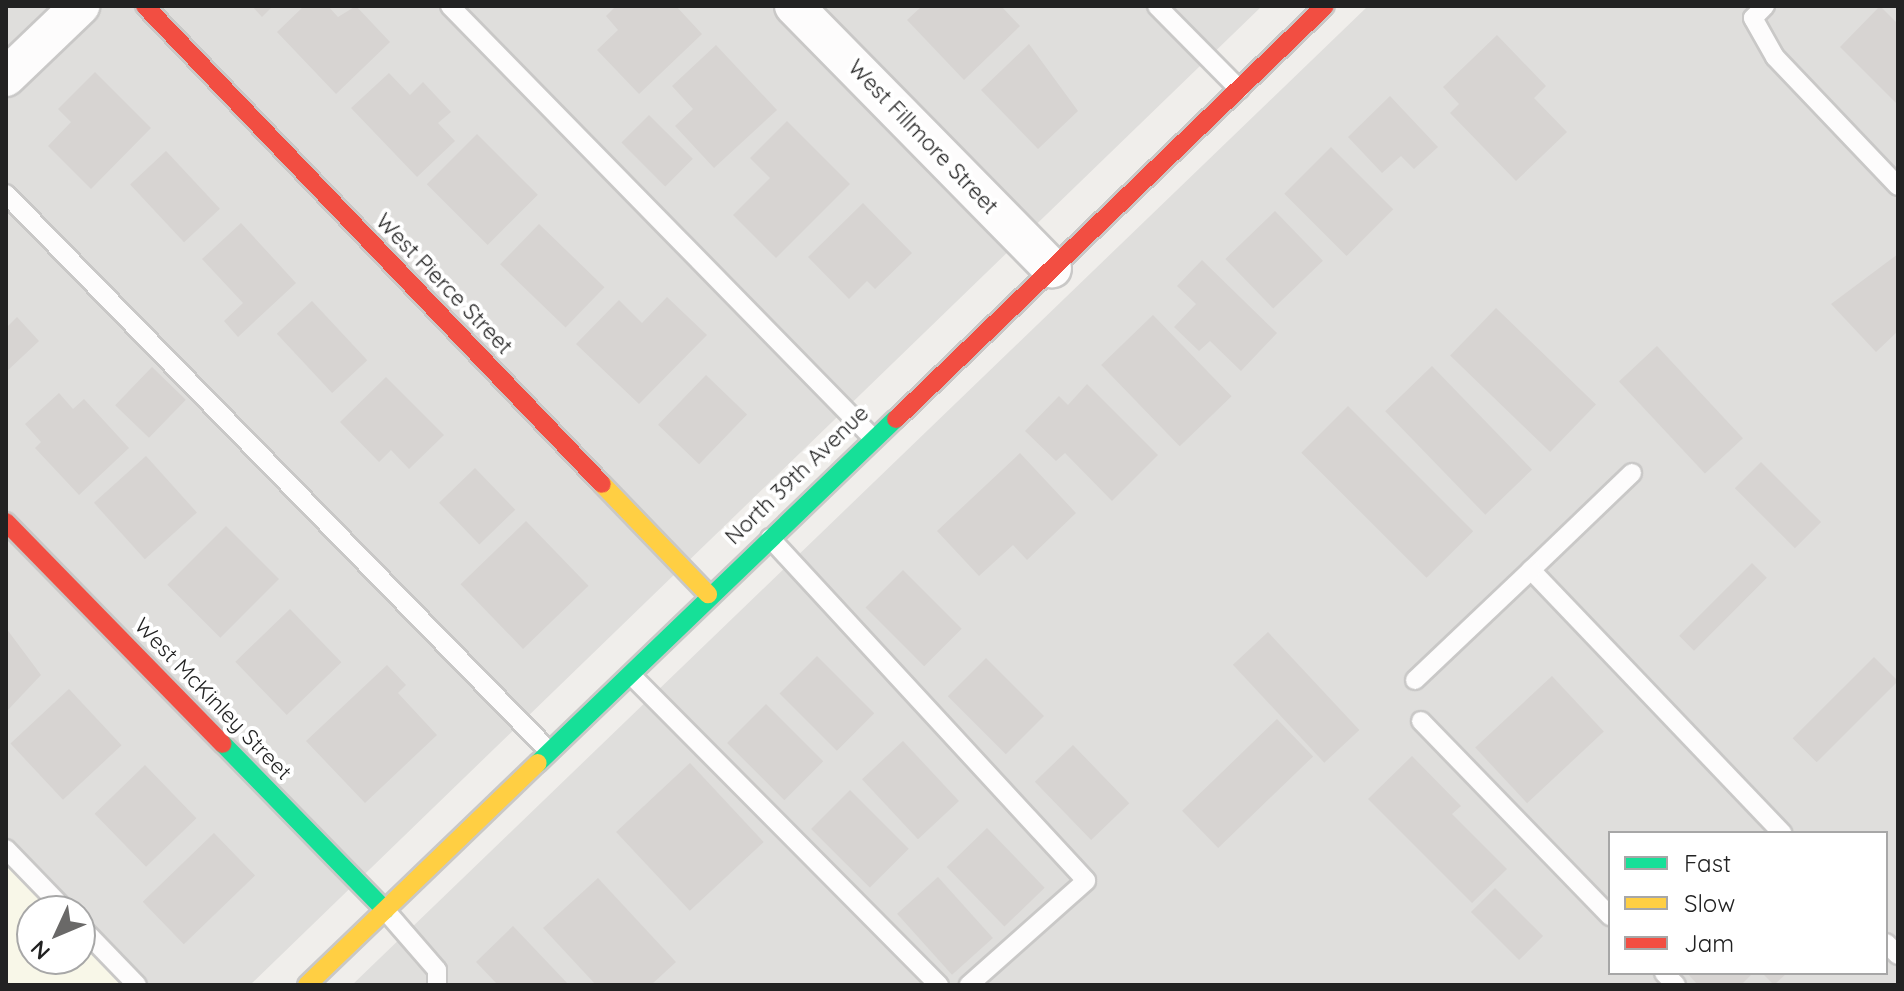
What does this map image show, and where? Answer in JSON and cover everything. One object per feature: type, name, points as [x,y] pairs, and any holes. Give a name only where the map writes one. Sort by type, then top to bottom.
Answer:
[{"type":"street","points":[[6,77],[80,6]]},
{"type":"street","name":"West Pierce Street","points":[[145,6],[708,594]]},
{"type":"street","name":"West Fillmore Street","points":[[794,6],[1052,269]]},
{"type":"street","name":"North 39th Avenue","points":[[307,985],[871,436],[1052,269],[1325,6]]},
{"type":"street","name":"West McKinley Street","points":[[6,522],[385,910]]},
{"type":"lane","points":[[450,6],[871,436]]},
{"type":"lane","points":[[1157,6],[1239,89]]},
{"type":"lane","points":[[1765,6],[1753,18],[1775,57],[1898,186]]},
{"type":"lane","points":[[6,194],[549,751]]},
{"type":"lane","points":[[1415,680],[1632,473]]},
{"type":"lane","points":[[768,536],[1086,881],[969,985]]},
{"type":"lane","points":[[1531,570],[1780,831]]},
{"type":"lane","points":[[628,672],[939,985]]},
{"type":"lane","points":[[1421,721],[1608,914]]},
{"type":"lane","points":[[6,849],[51,895]]},
{"type":"lane","points":[[385,910],[437,970],[437,985]]},
{"type":"lane","points":[[96,943],[137,985]]},
{"type":"shaded area","points":[[6,6],[1262,6],[250,985],[136,985],[96,944],[96,895],[49,895],[6,851]]},
{"type":"shaded area","points":[[1368,6],[1898,6],[1898,985],[352,985]]},
{"type":"shaded area","points":[[6,851],[49,895],[16,895],[16,975],[96,975],[96,944],[136,985],[6,985]]},
{"type":"building","points":[[252,6],[273,6],[262,17]]},
{"type":"building","points":[[304,6],[328,6],[338,17],[356,6],[390,42],[336,94],[277,32]]},
{"type":"building","points":[[616,6],[676,6],[702,34],[639,94],[597,50],[618,30],[606,16]]},
{"type":"building","points":[[922,6],[1001,6],[1020,26],[964,80],[907,20]]},
{"type":"building","points":[[1880,6],[1898,24],[1898,105],[1840,47]]},
{"type":"building","points":[[1497,35],[1546,86],[1534,98],[1567,132],[1516,181],[1450,113],[1459,104],[1443,87]]},
{"type":"building","points":[[1029,44],[1078,111],[1038,149],[981,90]]},
{"type":"building","points":[[716,45],[777,110],[714,168],[675,126],[693,109],[672,86]]},
{"type":"building","points":[[95,72],[151,128],[91,189],[48,146],[71,122],[58,109]]},
{"type":"building","points":[[389,73],[410,95],[423,82],[451,112],[438,123],[455,141],[417,177],[351,108]]},
{"type":"building","points":[[1390,96],[1438,147],[1414,169],[1401,156],[1382,173],[1348,137]]},
{"type":"building","points":[[649,115],[693,159],[665,186],[621,143]]},
{"type":"building","points":[[787,121],[850,184],[776,258],[733,215],[770,178],[750,158]]},
{"type":"building","points":[[477,134],[538,195],[488,245],[427,184]]},
{"type":"building","points":[[1331,147],[1393,209],[1347,256],[1284,194]]},
{"type":"building","points":[[166,151],[220,209],[184,242],[130,184]]},
{"type":"building","points":[[863,203],[912,253],[875,289],[867,281],[849,299],[808,257]]},
{"type":"building","points":[[1275,211],[1323,261],[1273,309],[1225,259]]},
{"type":"building","points":[[241,223],[296,283],[238,337],[224,321],[243,303],[202,259]]},
{"type":"building","points":[[539,224],[604,287],[566,327],[500,264]]},
{"type":"building","points":[[1898,254],[1898,331],[1876,352],[1831,304]]},
{"type":"building","points":[[1202,260],[1277,333],[1241,371],[1210,341],[1199,351],[1174,327],[1196,304],[1177,286]]},
{"type":"building","points":[[667,297],[707,335],[639,404],[576,344],[619,300],[642,323]]},
{"type":"building","points":[[312,301],[367,360],[332,393],[277,334]]},
{"type":"building","points":[[1496,308],[1596,405],[1550,452],[1450,355]]},
{"type":"building","points":[[1153,315],[1231,396],[1180,446],[1101,365]]},
{"type":"building","points":[[17,317],[39,341],[6,372],[6,328]]},
{"type":"building","points":[[1657,346],[1743,438],[1705,474],[1619,381]]},
{"type":"building","points":[[1432,366],[1532,470],[1485,515],[1385,411]]},
{"type":"building","points":[[152,367],[186,400],[149,438],[115,405]]},
{"type":"building","points":[[706,375],[747,415],[699,464],[658,425]]},
{"type":"building","points":[[386,377],[444,435],[409,469],[391,450],[379,462],[340,422]]},
{"type":"building","points":[[1087,384],[1158,455],[1112,501],[1065,453],[1056,461],[1025,431],[1059,396],[1068,405]]},
{"type":"building","points":[[59,393],[73,409],[84,399],[129,448],[79,495],[35,448],[41,442],[25,424]]},
{"type":"building","points":[[1348,406],[1473,531],[1426,578],[1301,453]]},
{"type":"building","points":[[1020,453],[1076,513],[1027,560],[1013,545],[979,576],[937,531]]},
{"type":"building","points":[[146,456],[197,512],[145,559],[94,503]]},
{"type":"building","points":[[1761,462],[1821,522],[1795,548],[1735,488]]},
{"type":"building","points":[[475,468],[515,510],[479,544],[439,503]]},
{"type":"building","points":[[526,521],[589,586],[523,649],[461,584]]},
{"type":"building","points":[[226,526],[279,579],[220,638],[167,585]]},
{"type":"building","points":[[1752,563],[1767,578],[1694,651],[1679,636]]},
{"type":"building","points":[[903,570],[962,629],[924,666],[866,607]]},
{"type":"building","points":[[290,609],[341,662],[287,715],[235,662]]},
{"type":"building","points":[[6,628],[41,675],[6,712]]},
{"type":"building","points":[[1268,632],[1359,730],[1324,763],[1233,665]]},
{"type":"building","points":[[817,656],[874,713],[837,751],[780,693]]},
{"type":"building","points":[[1874,657],[1898,681],[1817,762],[1793,738]]},
{"type":"building","points":[[986,658],[1044,716],[1006,754],[948,696]]},
{"type":"building","points":[[387,665],[406,685],[398,693],[437,735],[365,803],[306,741]]},
{"type":"building","points":[[1552,676],[1604,732],[1527,803],[1475,748]]},
{"type":"building","points":[[69,689],[122,745],[63,800],[10,744]]},
{"type":"building","points":[[766,704],[823,761],[784,800],[727,743]]},
{"type":"building","points":[[1277,719],[1313,756],[1218,848],[1182,811]]},
{"type":"building","points":[[903,741],[959,801],[918,839],[862,779]]},
{"type":"building","points":[[1073,745],[1129,803],[1091,840],[1035,782]]},
{"type":"building","points":[[1412,756],[1461,806],[1452,814],[1507,869],[1472,903],[1368,799]]},
{"type":"building","points":[[690,763],[764,842],[690,911],[616,832]]},
{"type":"building","points":[[145,765],[196,818],[146,867],[95,814]]},
{"type":"building","points":[[850,790],[909,849],[870,888],[811,829]]},
{"type":"building","points":[[987,828],[1045,888],[1004,927],[947,867]]},
{"type":"building","points":[[214,833],[255,875],[184,944],[143,902]]},
{"type":"building","points":[[938,877],[993,938],[952,975],[897,914]]},
{"type":"building","points":[[598,878],[676,962],[651,985],[596,985],[543,928]]},
{"type":"building","points":[[1495,888],[1543,936],[1519,960],[1471,912]]},
{"type":"building","points":[[513,926],[569,985],[498,985],[476,962]]},
{"type":"building","points":[[1689,975],[1751,975],[1741,985],[1698,985]]},
{"type":"building","points":[[1764,975],[1785,975],[1774,985]]},
{"type":"traffic: fast","points":[[538,763],[896,419]]},
{"type":"traffic: fast","points":[[223,744],[385,910]]},
{"type":"traffic: slow","points":[[602,484],[708,594]]},
{"type":"traffic: slow","points":[[307,985],[538,763]]},
{"type":"traffic: jam","points":[[145,6],[602,484]]},
{"type":"traffic: jam","points":[[896,419],[1325,6]]},
{"type":"traffic: jam","points":[[6,522],[223,744]]}]
